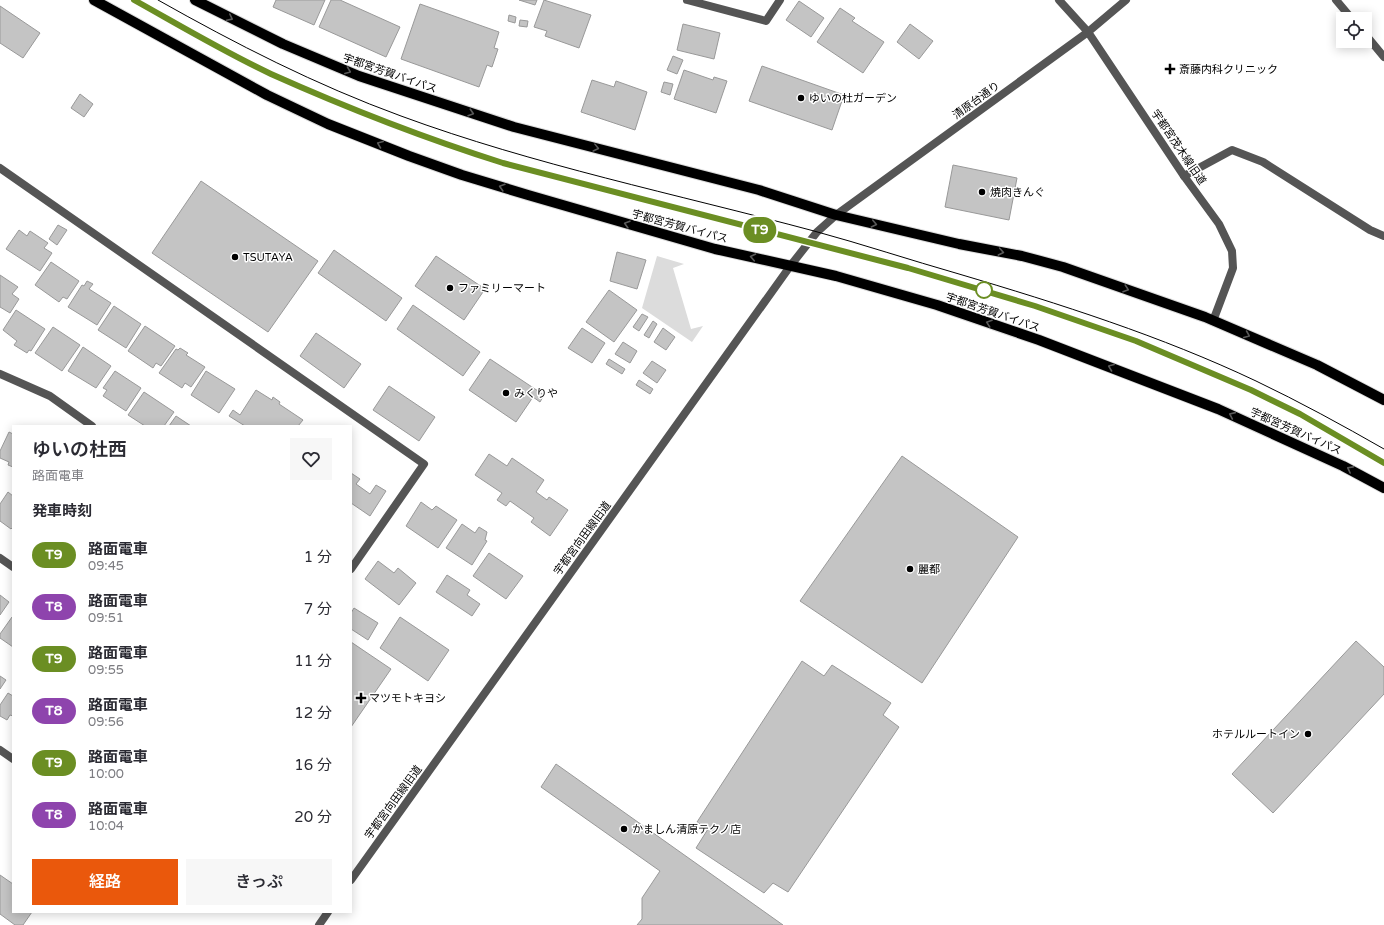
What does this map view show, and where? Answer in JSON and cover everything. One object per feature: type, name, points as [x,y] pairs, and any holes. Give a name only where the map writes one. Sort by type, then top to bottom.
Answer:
[{"type":"main road","name":"宇都宮芳賀バイパス","points":[[94,0],[267,95],[328,124],[410,156],[462,175],[716,249],[791,265],[923,301],[1046,343],[1218,409],[1343,466],[1384,488]]},
{"type":"main road","name":"宇都宮芳賀バイパス","points":[[202,2],[283,44],[359,76],[514,127],[759,190],[836,215],[959,244],[1022,256],[1064,267],[1214,321],[1317,365],[1384,400]]},
{"type":"street","points":[[687,0],[766,21],[780,0]]},
{"type":"street","name":"宇都宮茂木線旧道","points":[[1059,0],[1088,32],[1184,176],[1220,224],[1232,252],[1233,268],[1214,321]]},
{"type":"street","name":"清原台通り","points":[[836,215],[1088,32],[1126,0]]},
{"type":"street","points":[[1336,0],[1346,12]]},
{"type":"street","points":[[1372,42],[1384,57]]},
{"type":"street","points":[[1184,176],[1232,150],[1263,162],[1370,230],[1384,236]]},
{"type":"street","points":[[0,168],[424,464],[352,568]]},
{"type":"street","name":"宇都宮向田線旧道","points":[[352,879],[791,265],[817,232],[836,215]]},
{"type":"street","points":[[0,374],[50,396],[91,425]]},
{"type":"street","points":[[0,558],[12,566]]},
{"type":"street","points":[[0,750],[12,758]]},
{"type":"street","points":[[319,925],[327,913]]},
{"type":"shaded area","points":[[657,256],[684,264],[673,268],[691,329],[703,326],[692,342],[642,308]]},
{"type":"building","points":[[276,0],[325,0],[314,25],[273,7]]},
{"type":"building","points":[[331,0],[340,0],[400,27],[386,57],[319,27]]},
{"type":"building","points":[[519,0],[537,0],[535,5]]},
{"type":"building","points":[[544,0],[591,15],[579,48],[545,36],[547,31],[534,27]]},
{"type":"building","points":[[799,1],[824,18],[811,37],[786,20]]},
{"type":"building","points":[[420,4],[499,32],[494,48],[498,49],[492,67],[487,65],[479,87],[401,59]]},
{"type":"building","points":[[0,6],[40,33],[23,58],[0,43]]},
{"type":"building","points":[[840,8],[855,18],[852,21],[884,42],[863,73],[817,42]]},
{"type":"building","points":[[509,15],[516,17],[515,23],[508,21]]},
{"type":"building","points":[[520,20],[528,21],[527,27],[519,26]]},
{"type":"building","points":[[683,24],[720,33],[714,59],[677,50]]},
{"type":"building","points":[[910,24],[933,41],[919,59],[897,42]]},
{"type":"building","points":[[673,56],[683,60],[677,74],[667,70]]},
{"type":"building","points":[[762,66],[844,95],[832,130],[749,101]]},
{"type":"building","points":[[684,70],[713,80],[714,77],[727,81],[716,113],[674,99]]},
{"type":"building","points":[[592,80],[614,87],[616,81],[647,92],[635,130],[581,112]]},
{"type":"building","points":[[664,82],[673,84],[670,95],[661,92]]},
{"type":"building","points":[[80,94],[93,104],[84,117],[71,108]]},
{"type":"building","points":[[953,165],[1017,178],[1009,220],[945,207]]},
{"type":"building","name":"TSUTAYA","points":[[201,181],[318,261],[268,332],[152,253]]},
{"type":"building","points":[[58,225],[67,230],[57,245],[49,239]]},
{"type":"building","points":[[19,230],[27,236],[30,231],[48,243],[44,248],[52,253],[40,271],[6,249]]},
{"type":"building","points":[[334,250],[402,298],[386,321],[318,273]]},
{"type":"building","points":[[617,252],[646,260],[637,289],[610,281]]},
{"type":"building","name":"ファミリーマート","points":[[436,256],[485,289],[464,320],[415,286]]},
{"type":"building","points":[[51,262],[79,281],[67,299],[63,297],[59,302],[35,285]]},
{"type":"building","points":[[0,275],[18,287],[12,294],[19,299],[10,313],[0,307]]},
{"type":"building","points":[[87,281],[93,284],[89,289],[111,303],[97,325],[68,307],[82,285],[84,286]]},
{"type":"building","points":[[609,290],[637,310],[614,342],[586,322]]},
{"type":"building","points":[[413,305],[480,352],[463,376],[397,329]]},
{"type":"building","points":[[114,306],[141,324],[126,348],[98,330]]},
{"type":"building","points":[[16,310],[45,329],[31,351],[29,350],[27,353],[14,345],[17,341],[3,330]]},
{"type":"building","points":[[642,314],[648,317],[639,331],[633,327]]},
{"type":"building","points":[[653,321],[657,324],[649,338],[644,335]]},
{"type":"building","points":[[145,326],[175,346],[161,366],[156,363],[153,368],[128,351]]},
{"type":"building","points":[[53,327],[80,345],[62,371],[35,353]]},
{"type":"building","points":[[582,328],[605,343],[592,363],[568,348]]},
{"type":"building","points":[[663,328],[675,337],[666,350],[654,342]]},
{"type":"building","points":[[316,333],[361,364],[344,388],[300,356]]},
{"type":"building","points":[[623,342],[637,351],[630,363],[615,354]]},
{"type":"building","points":[[83,347],[111,366],[96,388],[68,371]]},
{"type":"building","points":[[180,348],[188,353],[186,355],[205,367],[191,387],[185,383],[182,388],[159,373],[176,349],[178,350]]},
{"type":"building","name":"みくりや","points":[[490,359],[544,395],[540,402],[533,397],[516,422],[469,390]]},
{"type":"building","points":[[609,359],[625,369],[622,374],[606,364]]},
{"type":"building","points":[[652,361],[666,370],[657,383],[643,373]]},
{"type":"building","points":[[115,371],[141,388],[126,411],[103,396],[107,390],[103,388]]},
{"type":"building","points":[[206,371],[235,389],[219,413],[191,395]]},
{"type":"building","points":[[639,380],[653,389],[650,394],[636,385]]},
{"type":"building","points":[[389,386],[435,417],[419,441],[373,410]]},
{"type":"building","points":[[256,390],[272,400],[273,397],[280,402],[279,404],[303,420],[299,425],[243,425],[229,416],[233,410],[240,415]]},
{"type":"building","points":[[144,392],[174,412],[165,425],[143,425],[128,415]]},
{"type":"building","points":[[176,416],[190,425],[170,425]]},
{"type":"building","points":[[9,432],[12,434],[12,467],[8,465],[9,462],[0,458],[0,451]]},
{"type":"building","points":[[489,454],[507,466],[512,458],[544,480],[536,492],[547,500],[549,497],[568,510],[550,536],[531,522],[534,518],[510,501],[506,506],[497,500],[502,493],[475,475]]},
{"type":"building","name":"麗都","points":[[902,456],[1018,537],[922,683],[800,601]]},
{"type":"building","points":[[352,474],[360,479],[356,484],[370,494],[376,485],[386,491],[370,516],[352,504]]},
{"type":"building","points":[[8,492],[12,495],[11,529],[0,521],[0,504]]},
{"type":"building","points":[[421,502],[432,510],[436,506],[457,520],[438,548],[406,526]]},
{"type":"building","points":[[462,524],[475,533],[479,527],[487,532],[485,540],[487,541],[472,565],[446,548]]},
{"type":"building","points":[[489,553],[523,576],[506,599],[473,576]]},
{"type":"building","points":[[378,561],[394,573],[398,568],[416,583],[399,605],[365,579]]},
{"type":"building","points":[[447,575],[470,590],[467,595],[480,604],[472,616],[436,592]]},
{"type":"building","points":[[0,595],[9,602],[0,615]]},
{"type":"building","points":[[354,608],[378,623],[368,640],[352,630],[352,611]]},
{"type":"building","points":[[12,617],[12,646],[0,638],[0,634]]},
{"type":"building","points":[[400,617],[449,650],[428,681],[380,648]]},
{"type":"building","name":"ホテルルートイン","points":[[1356,641],[1384,667],[1384,694],[1273,813],[1232,774]]},
{"type":"building","name":"マツモトキヨシ","points":[[352,643],[391,669],[352,726]]},
{"type":"building","points":[[802,661],[824,676],[832,665],[891,703],[883,715],[899,727],[788,892],[773,883],[764,893],[696,848],[708,829],[697,822]]},
{"type":"building","points":[[0,676],[6,680],[0,689]]},
{"type":"building","points":[[8,693],[12,695],[12,716],[10,715],[7,720],[0,716],[0,705]]},
{"type":"building","name":"かましん清原テクノ店","points":[[556,764],[783,925],[637,925],[642,919],[642,898],[660,871],[541,787]]},
{"type":"building","points":[[0,875],[12,883],[12,913],[31,913],[23,925],[15,925],[0,914]]},
{"type":"tram line","points":[[134,0],[253,66],[357,111],[444,143],[503,163],[908,268],[1020,301],[1136,341],[1251,390],[1300,414],[1384,463]]},
{"type":"tram line","name":"T9","points":[[134,0],[269,73],[396,127],[453,147],[503,163],[908,268],[1020,301],[1136,341],[1196,365],[1300,414],[1384,463]]},
{"type":"tram line","points":[[158,0],[247,48],[307,77],[369,104],[451,133],[554,164],[832,236],[997,285],[1147,335],[1256,381],[1337,422],[1384,449]]},
{"type":"place","name":"斎藤内科クリニック","points":[[1170,69]]},
{"type":"place","name":"ゆいの杜ガーデン","points":[[801,98]]},
{"type":"place","name":"焼肉きんぐ","points":[[982,192]]},
{"type":"place","name":"TSUTAYA","points":[[235,257]]},
{"type":"place","name":"ファミリーマート","points":[[450,288]]},
{"type":"place","name":"みくりや","points":[[506,393]]},
{"type":"place","name":"麗都","points":[[910,569]]},
{"type":"place","name":"マツモトキヨシ","points":[[361,698]]},
{"type":"place","name":"ホテルルートイン","points":[[1308,734]]},
{"type":"place","name":"かましん清原テクノ店","points":[[624,829]]}]
